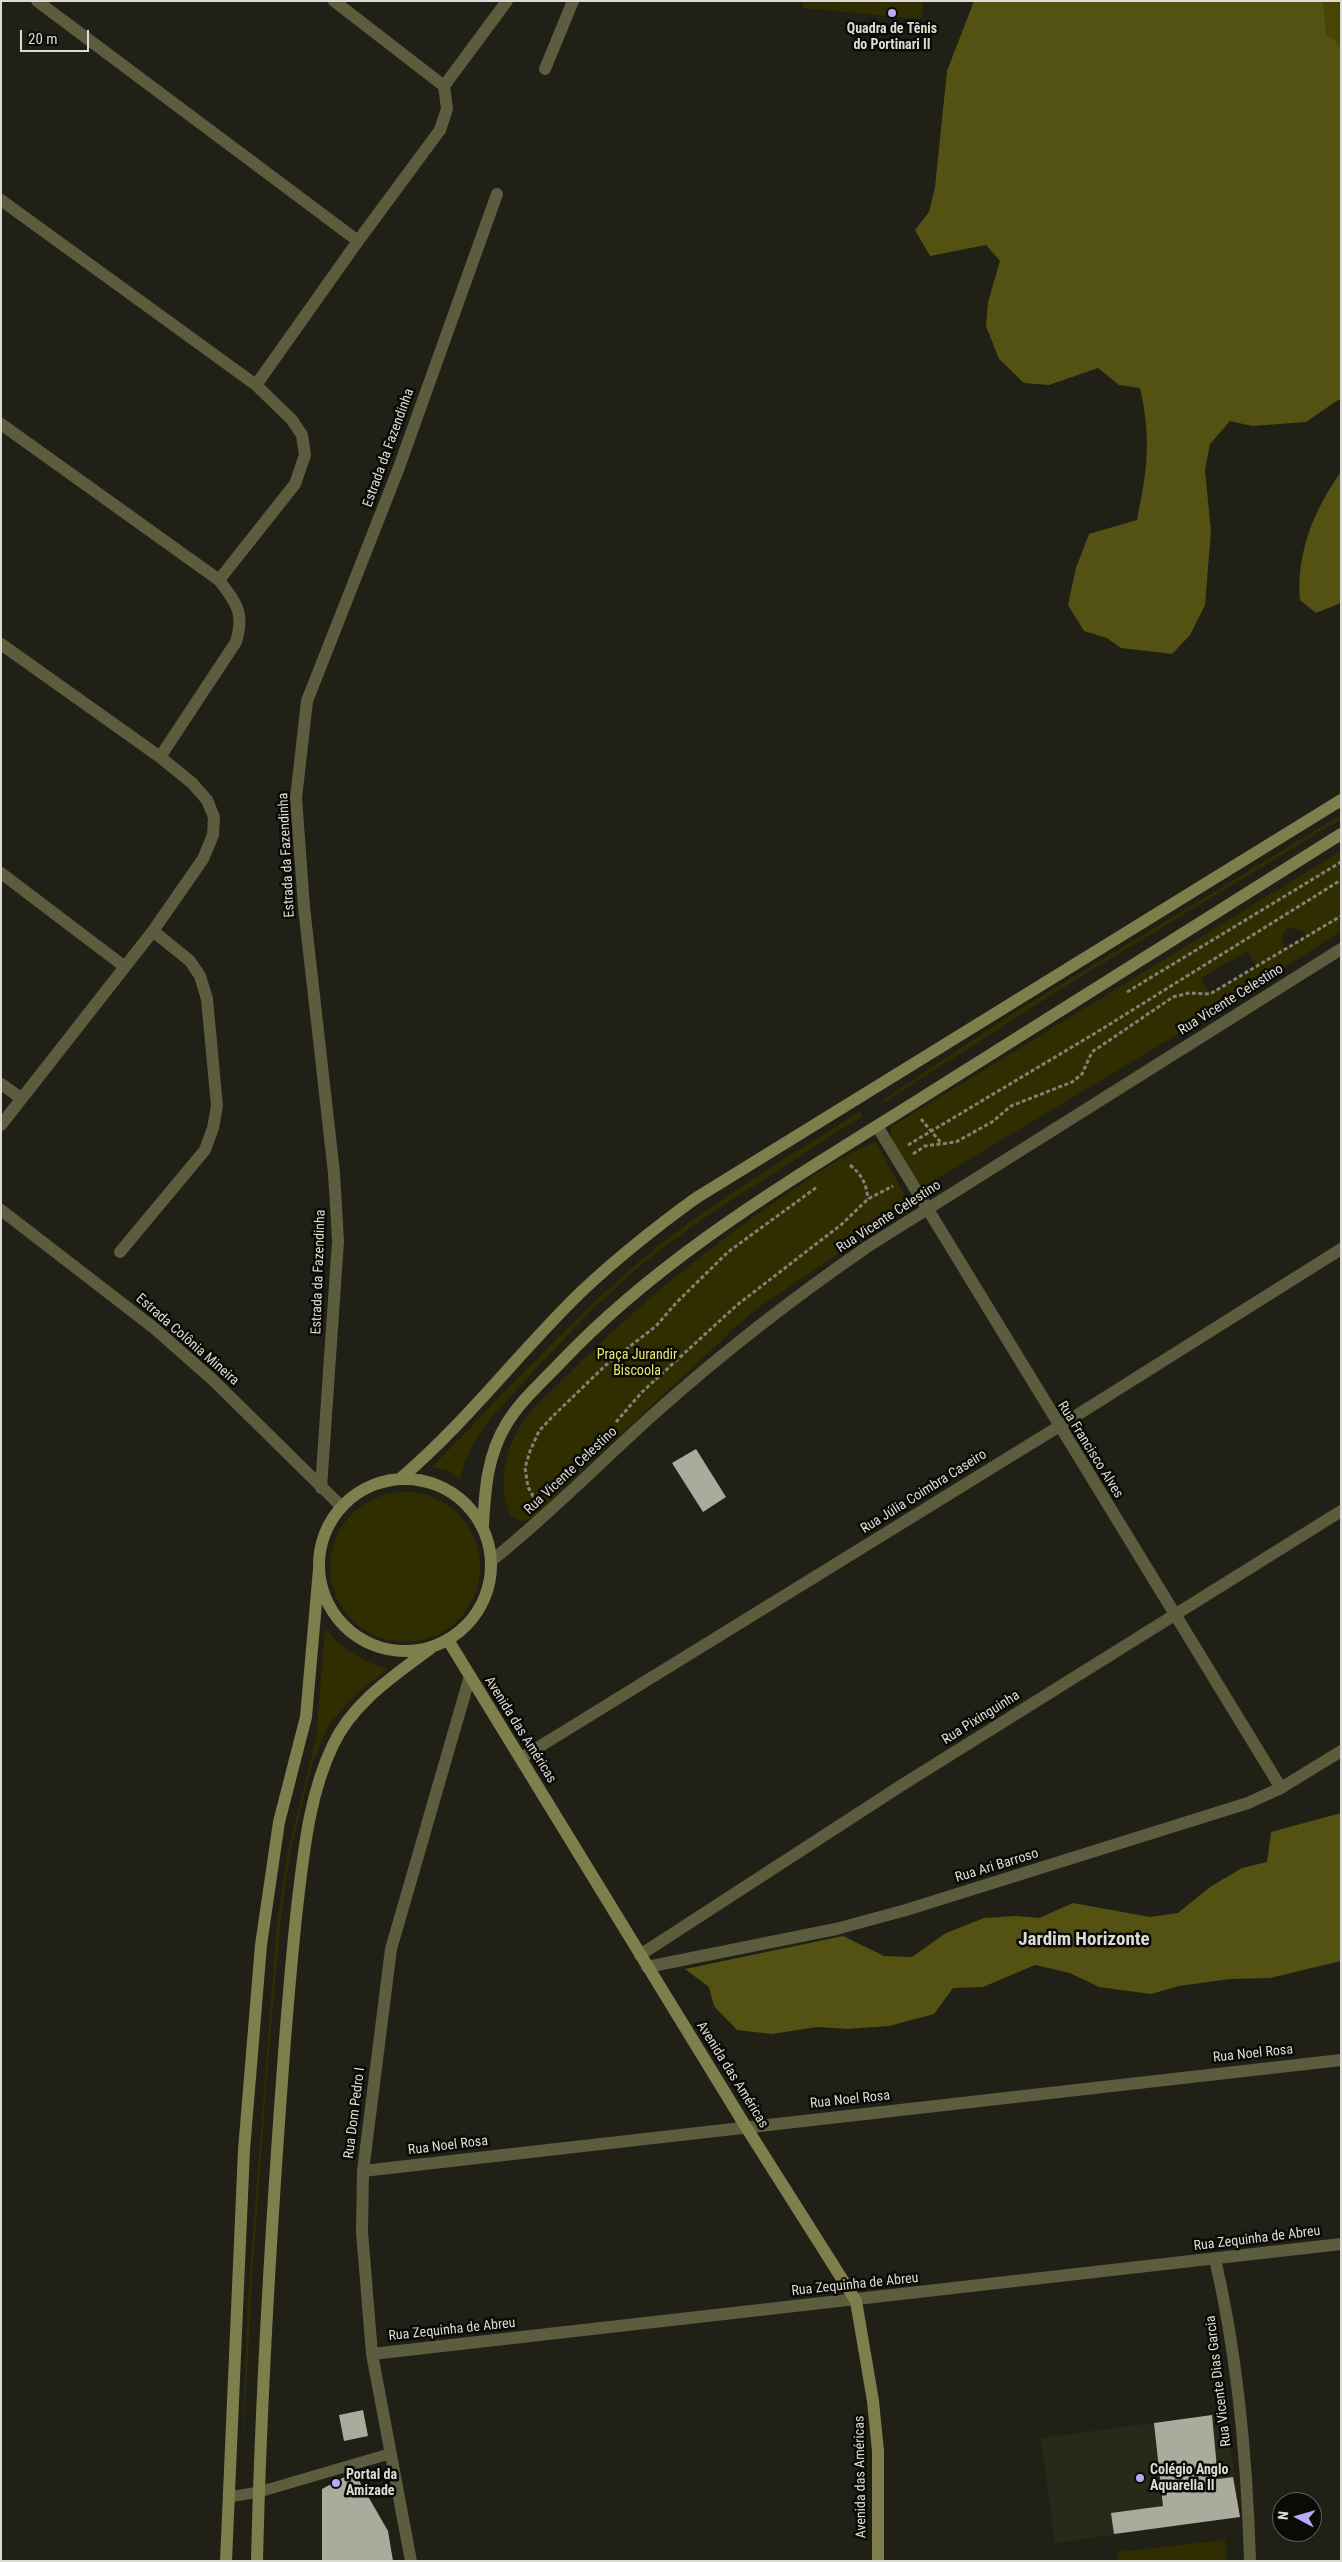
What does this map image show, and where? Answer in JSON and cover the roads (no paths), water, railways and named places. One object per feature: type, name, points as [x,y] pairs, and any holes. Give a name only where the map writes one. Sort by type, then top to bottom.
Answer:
[{"type":"main road","points":[[401,1478],[440,1445],[580,1293],[635,1245],[696,1198],[1341,800]]},
{"type":"main road","points":[[483,1526],[487,1472],[495,1446],[508,1421],[526,1398],[586,1336],[631,1295],[733,1218],[1341,834]]},
{"type":"main road","points":[[226,2561],[244,2150],[261,1945],[279,1822],[306,1717],[321,1546],[326,1532],[341,1506],[366,1489],[379,1482],[401,1478],[426,1481],[449,1490],[468,1506],[483,1526],[489,1543],[491,1561],[489,1585],[481,1607],[467,1626],[448,1640],[431,1648],[370,1695],[347,1721],[333,1744],[321,1774],[311,1810],[291,1957],[271,2218],[259,2492],[258,2561]]},
{"type":"main road","points":[[319,1569],[324,1595],[336,1618],[356,1636],[379,1648],[405,1652],[431,1648]]},
{"type":"main road","name":"Avenida das Américas","points":[[448,1640],[647,1967],[856,2300],[875,2417],[878,2451],[878,2561]]},
{"type":"street","points":[[37,1],[358,240]]},
{"type":"street","points":[[334,1],[444,86]]},
{"type":"street","points":[[256,385],[358,240],[440,130],[447,109],[444,86],[507,1]]},
{"type":"street","points":[[544,69],[573,1]]},
{"type":"street","name":"Estrada da Fazendinha","points":[[321,1488],[338,1241],[334,1173],[304,907],[296,798],[308,701],[398,470],[497,194]]},
{"type":"street","points":[[1,200],[256,385],[292,420],[302,435],[305,455],[295,484],[219,580]]},
{"type":"street","points":[[1,424],[219,580],[235,602],[240,615],[241,627],[236,642],[160,757]]},
{"type":"street","points":[[1,644],[160,757],[192,783],[207,800],[214,817],[213,835],[203,859],[153,931],[1,1125]]},
{"type":"street","points":[[1,873],[125,967]]},
{"type":"street","points":[[120,1252],[205,1150],[214,1128],[217,1106],[207,999],[200,976],[190,961],[153,931]]},
{"type":"street","name":"Rua Vicente Celestino","points":[[491,1561],[532,1528],[654,1413],[737,1342],[802,1291],[926,1210],[1341,949]]},
{"type":"street","points":[[1,1084],[21,1098]]},
{"type":"street","name":"Rua Francisco Alves","points":[[876,1126],[1058,1427],[1281,1788]]},
{"type":"street","name":"Estrada Colônia Mineira","points":[[1,1210],[154,1328],[213,1380],[341,1506]]},
{"type":"street","name":"Rua Júlia Coimbra Caseiro","points":[[521,1758],[1058,1427],[1341,1249]]},
{"type":"street","name":"Rua Pixinguinha","points":[[640,1955],[902,1785],[1341,1511]]},
{"type":"street","name":"Rua Dom Pedro I","points":[[411,2561],[389,2454],[372,2354],[362,2232],[363,2171],[391,1949],[470,1676]]},
{"type":"street","name":"Rua Ari Barroso","points":[[647,1967],[836,1929],[906,1910],[1248,1803],[1281,1788],[1341,1752]]},
{"type":"street","name":"Rua Noel Rosa","points":[[363,2171],[1341,2060]]},
{"type":"street","name":"Rua Zequinha de Abreu","points":[[372,2354],[1341,2244]]},
{"type":"street","name":"Rua Vicente Dias Garcia","points":[[1215,2259],[1225,2303],[1239,2410],[1250,2561]]},
{"type":"lane","points":[[228,2497],[259,2492],[389,2454]]},
{"type":"place","name":"Quadra de Tênis do Portinari II","points":[[892,13]]},
{"type":"place","name":"Colégio Anglo Aquarella II","points":[[1140,2478]]},
{"type":"place","name":"Portal da Amizade","points":[[336,2483]]},
{"type":"district","name":"Jardim Horizonte","points":[[1084,1940]]},
{"type":"park label","name":"Praça Jurandir Biscoola","points":[[637,1364]]}]
